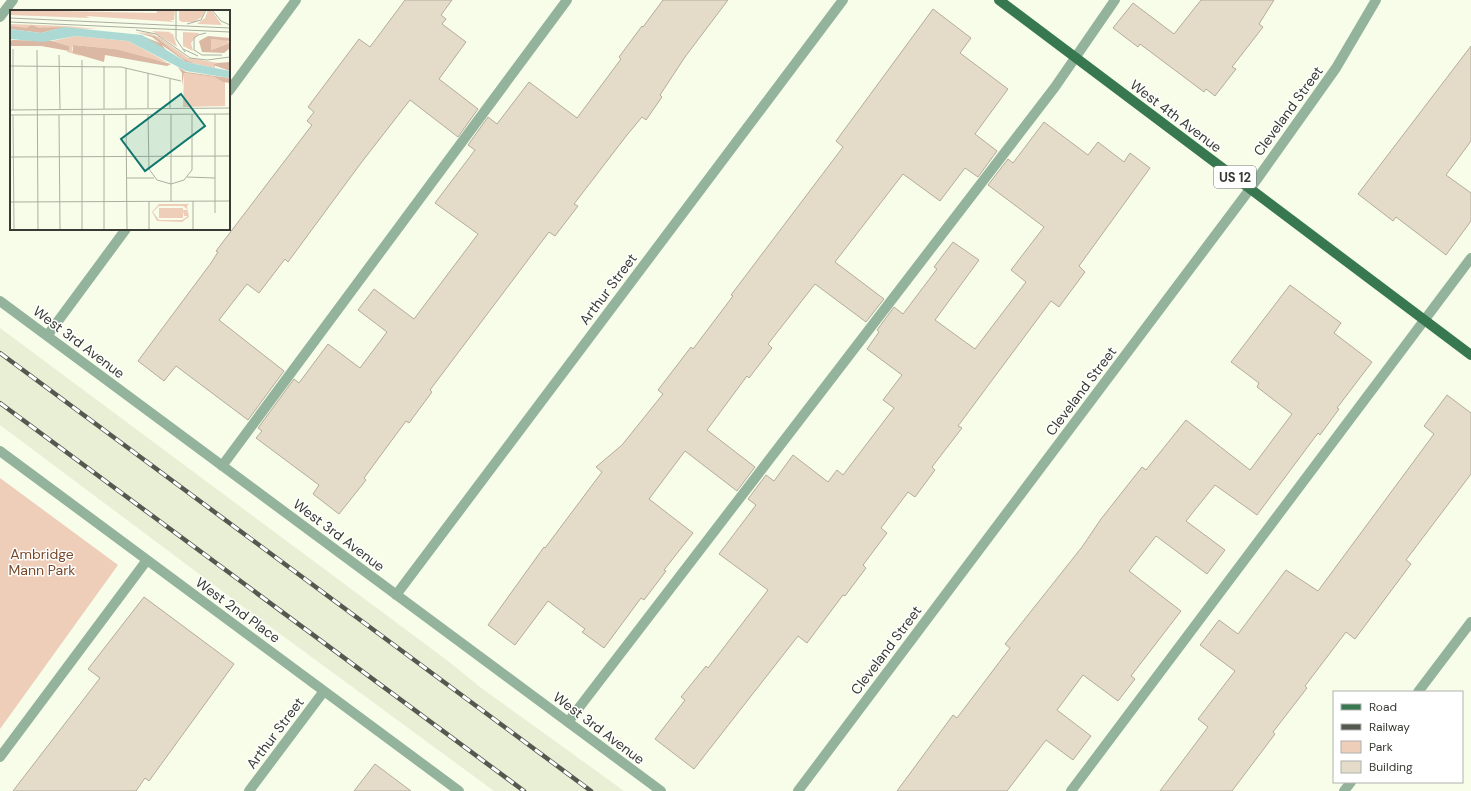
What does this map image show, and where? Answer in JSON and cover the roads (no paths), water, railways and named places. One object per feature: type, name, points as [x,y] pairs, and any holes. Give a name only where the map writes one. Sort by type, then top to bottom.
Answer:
[{"type":"main road","name":"West 4th Avenue","points":[[999,0],[1471,355]]},
{"type":"street","points":[[0,17],[13,0]]},
{"type":"street","points":[[230,89],[296,0]]},
{"type":"street","points":[[222,466],[567,0]]},
{"type":"street","name":"Arthur Street","points":[[396,594],[843,0]]},
{"type":"street","points":[[568,722],[1076,58],[1115,0]]},
{"type":"street","name":"Cleveland Street","points":[[798,791],[1250,189],[1336,68],[1376,0]]},
{"type":"street","points":[[47,336],[125,230]]},
{"type":"street","points":[[1071,791],[1426,321],[1471,258]]},
{"type":"street","name":"West 3rd Avenue","points":[[0,301],[661,791]]},
{"type":"street","name":"West 2nd Place","points":[[0,451],[459,791]]},
{"type":"street","points":[[0,757],[147,560]]},
{"type":"street","points":[[1419,691],[1471,622]]},
{"type":"street","name":"Arthur Street","points":[[249,791],[324,691]]},
{"type":"street","points":[[1344,791],[1350,783]]},
{"type":"railway","points":[[0,353],[591,791]]},
{"type":"railway","points":[[0,403],[524,791]]},
{"type":"park label","name":"Ambridge Mann Park","points":[[42,562]]}]
